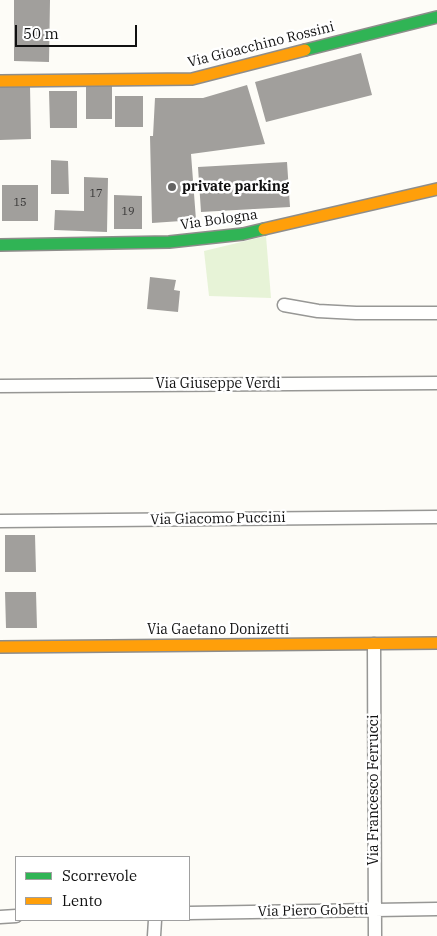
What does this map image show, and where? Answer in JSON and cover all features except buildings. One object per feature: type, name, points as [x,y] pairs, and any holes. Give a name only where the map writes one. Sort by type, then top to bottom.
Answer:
[{"type":"street","name":"Via Gioacchino Rossini","points":[[0,81],[192,79],[437,17]]},
{"type":"street","name":"Via Bologna","points":[[0,245],[168,242],[235,235],[437,189]]},
{"type":"street","points":[[284,305],[318,311],[356,313],[437,313]]},
{"type":"street","name":"Via Giuseppe Verdi","points":[[0,386],[437,383]]},
{"type":"street","name":"Via Giacomo Puccini","points":[[0,521],[437,517]]},
{"type":"street","name":"Via Gaetano Donizetti","points":[[0,647],[437,643]]},
{"type":"street","name":"Via Francesco Ferrucci","points":[[374,644],[375,936]]},
{"type":"street","name":"Via Piero Gobetti","points":[[190,913],[437,909]]},
{"type":"street","points":[[0,917],[15,916]]},
{"type":"street","points":[[154,921],[154,936]]},
{"type":"green space","points":[[266,236],[271,298],[209,296],[204,251]]},
{"type":"traffic: fast","points":[[305,50],[437,17]]},
{"type":"traffic: fast","points":[[0,245],[169,242],[243,234],[264,229]]},
{"type":"traffic: slow","points":[[0,81],[192,79],[305,50]]},
{"type":"traffic: slow","points":[[264,229],[437,189]]},
{"type":"traffic: slow","points":[[0,647],[437,643]]},
{"type":"place","name":"private parking","points":[[172,187]]}]
